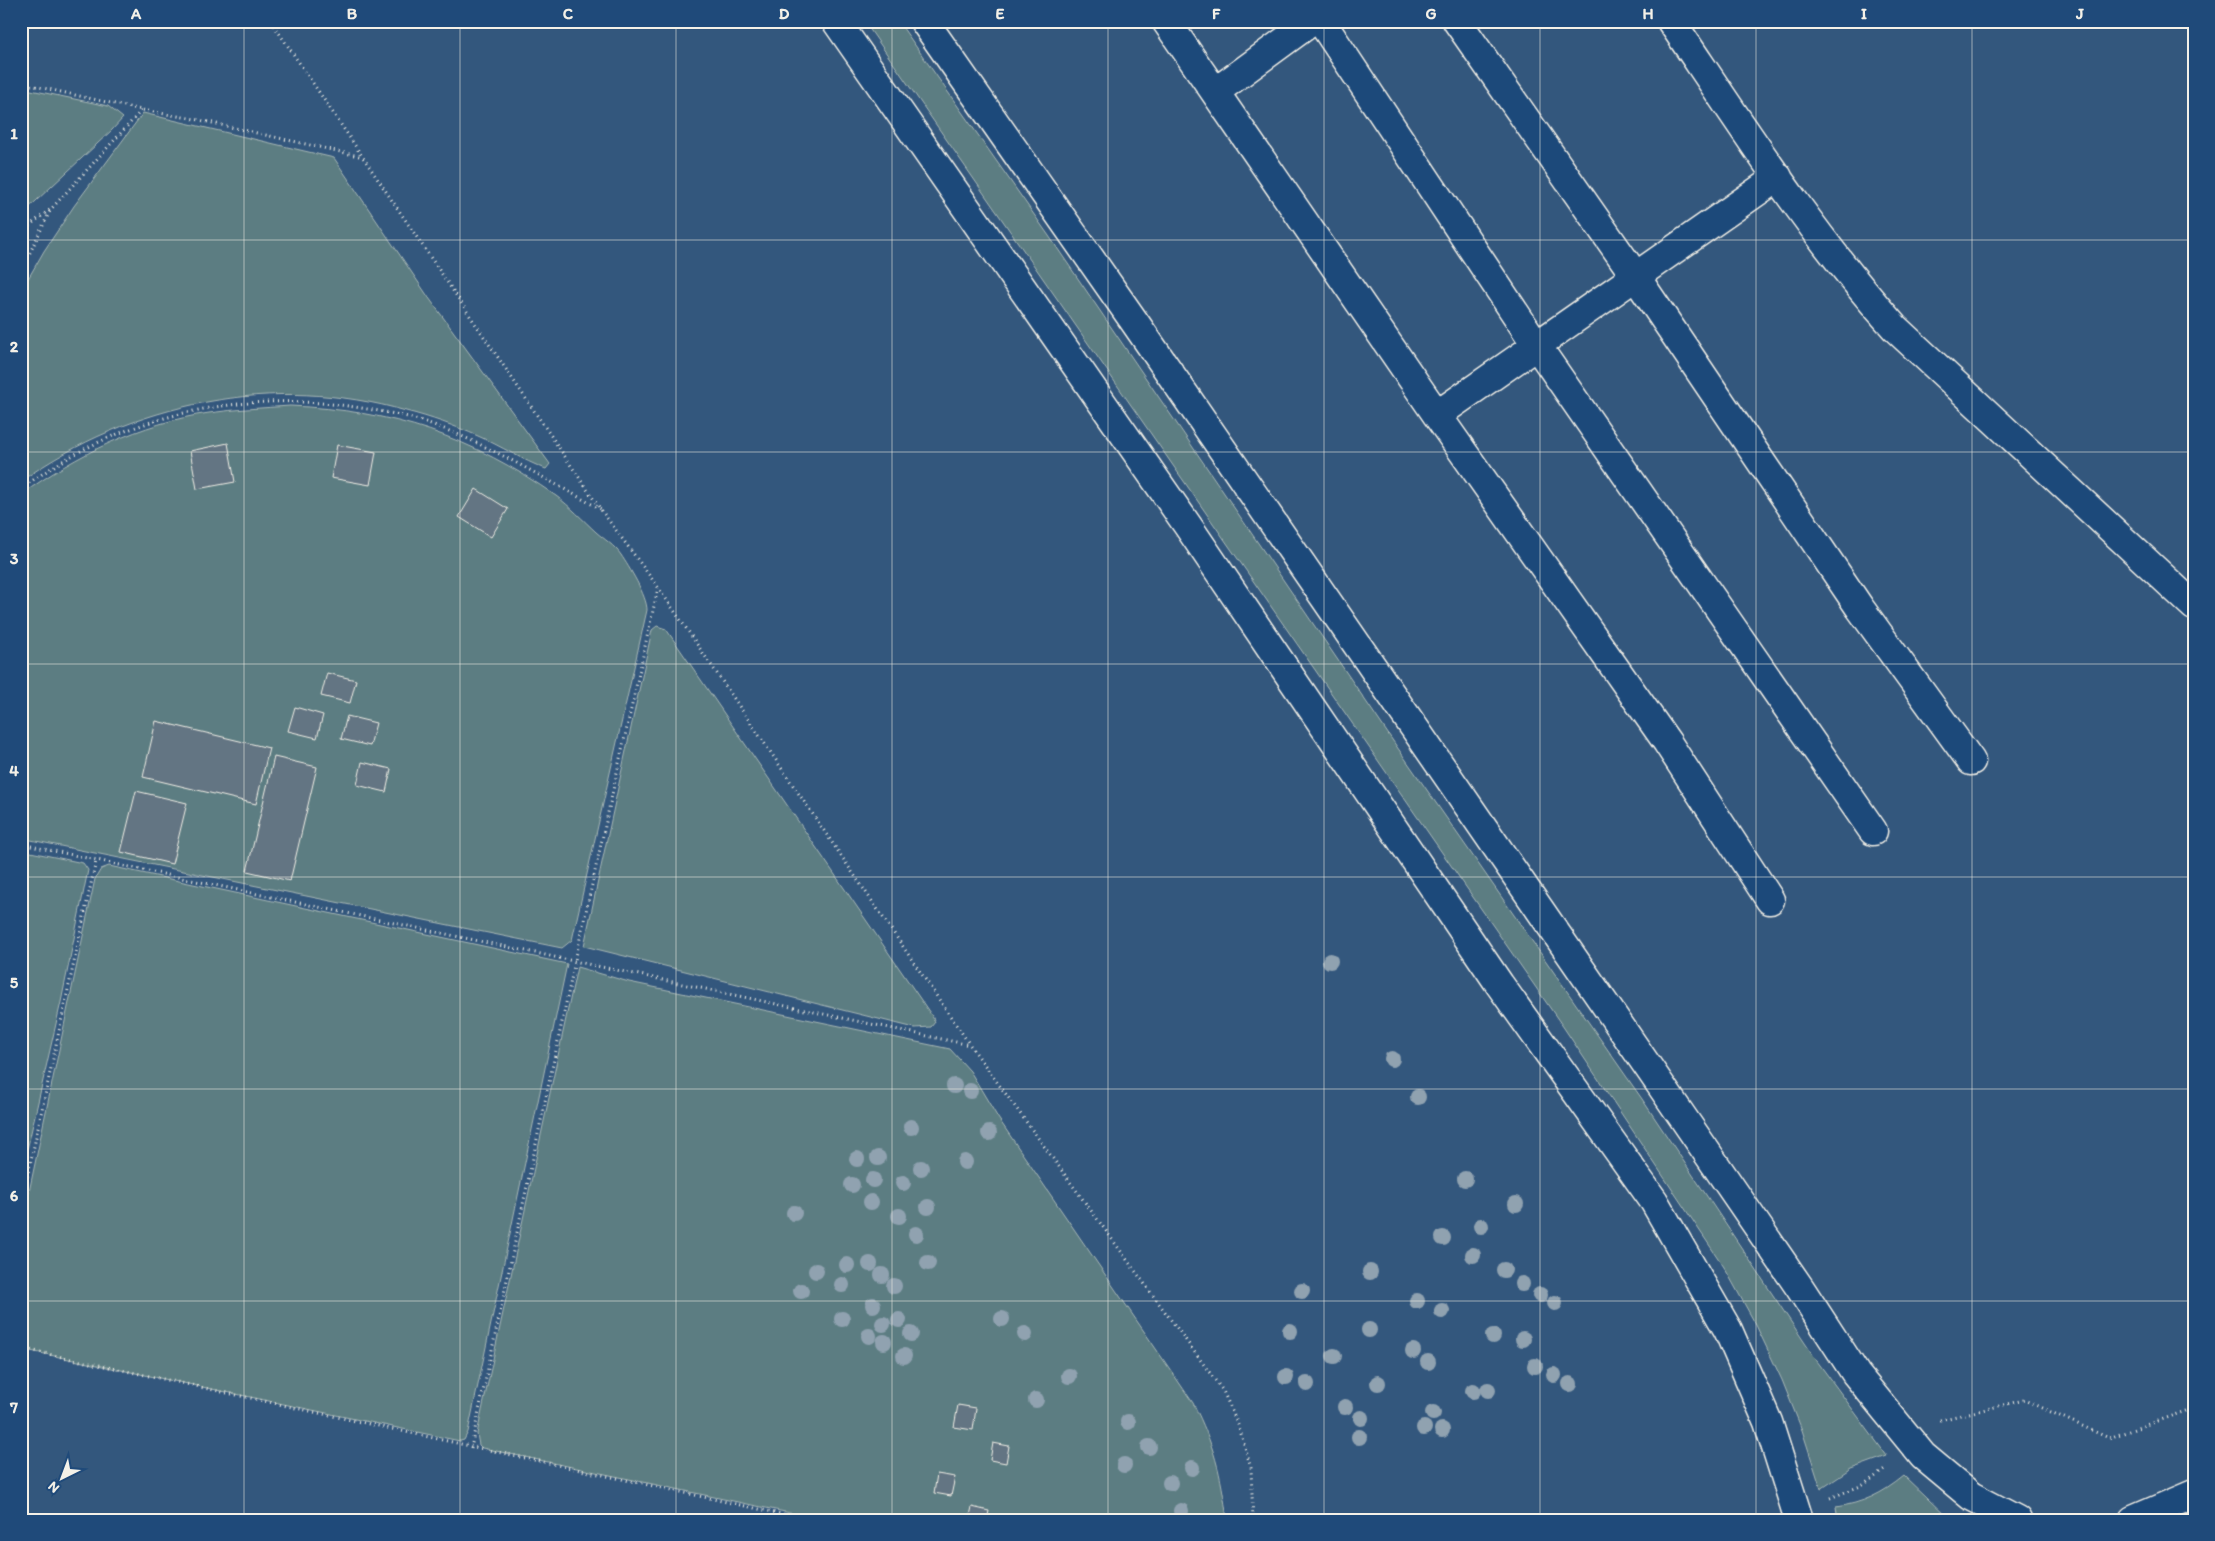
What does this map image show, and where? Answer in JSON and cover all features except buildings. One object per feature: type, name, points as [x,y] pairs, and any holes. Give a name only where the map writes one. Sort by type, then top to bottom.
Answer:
[{"type":"street","points":[[836,21],[1193,534],[1500,984],[1654,1201],[1728,1330],[1768,1422],[1799,1520]]},
{"type":"street","points":[[924,21],[1136,324],[1662,1087],[1800,1288],[1856,1374],[1929,1461],[1971,1496],[2017,1520]]},
{"type":"street","points":[[1166,21],[1437,415],[1668,742],[1770,900]]},
{"type":"street","points":[[1215,92],[1312,21]]},
{"type":"street","points":[[1321,21],[1537,346],[1873,831]]},
{"type":"street","points":[[1457,21],[1636,277],[1860,608],[1971,761]]},
{"type":"street","points":[[1671,21],[1778,177],[1857,285],[1895,328],[2194,606]]},
{"type":"street","points":[[1437,415],[1778,177]]},
{"type":"street","points":[[2133,1520],[2194,1494]]},
{"type":"path","points":[[272,21],[601,510],[658,587],[970,1045],[1223,1391],[1239,1427],[1251,1468],[1254,1520]]},
{"type":"path","points":[[21,83],[142,110],[195,119],[364,157]]},
{"type":"path","points":[[21,232],[52,208],[142,110]]},
{"type":"path","points":[[21,271],[52,208]]},
{"type":"path","points":[[21,489],[53,466],[86,448],[128,429],[175,415],[228,404],[275,400],[330,403],[385,412],[438,426],[506,458],[601,510]]},
{"type":"path","points":[[471,1448],[575,961],[658,587]]},
{"type":"path","points":[[21,844],[970,1045]]},
{"type":"path","points":[[21,1206],[96,861]]},
{"type":"path","points":[[21,1348],[471,1448],[809,1520]]},
{"type":"path","points":[[1936,1421],[2024,1400],[2109,1438],[2194,1408]]},
{"type":"path","points":[[1827,1500],[1863,1485],[1894,1464]]},
{"type":"green space","points":[[864,21],[898,21],[1049,236],[1397,747],[1642,1099],[1817,1361],[1887,1456],[1851,1469],[1821,1489],[1802,1430],[1782,1380],[1755,1323],[1724,1267],[1564,1028]]},
{"type":"green space","points":[[21,88],[108,106],[123,118],[21,215]]},
{"type":"green space","points":[[143,113],[334,158],[429,298],[550,464],[546,469],[469,432],[406,411],[356,400],[306,395],[256,396],[206,402],[157,414],[110,431],[64,454],[21,481],[21,291],[44,251],[74,206]]},
{"type":"green space","points":[[290,406],[363,413],[397,421],[430,430],[493,458],[525,475],[566,504],[619,552],[637,582],[644,597],[647,610],[572,940],[562,948],[21,838],[21,495],[64,466],[110,442],[159,424],[209,413]]},
{"type":"green space","points":[[657,626],[666,629],[932,1016],[935,1022],[931,1027],[915,1028],[584,946],[652,630]]},
{"type":"green space","points":[[21,850],[83,863],[88,870],[61,1002],[21,1176]]},
{"type":"green space","points":[[109,866],[567,964],[468,1432],[464,1440],[460,1441],[21,1349],[21,1230],[95,879],[101,869]]},
{"type":"green space","points":[[577,967],[629,982],[950,1049],[970,1071],[998,1118],[1193,1403],[1216,1460],[1227,1520],[823,1520],[482,1448],[479,1445],[477,1434]]},
{"type":"green space","points":[[1904,1476],[1950,1520],[1838,1520],[1836,1507],[1872,1497]]}]
